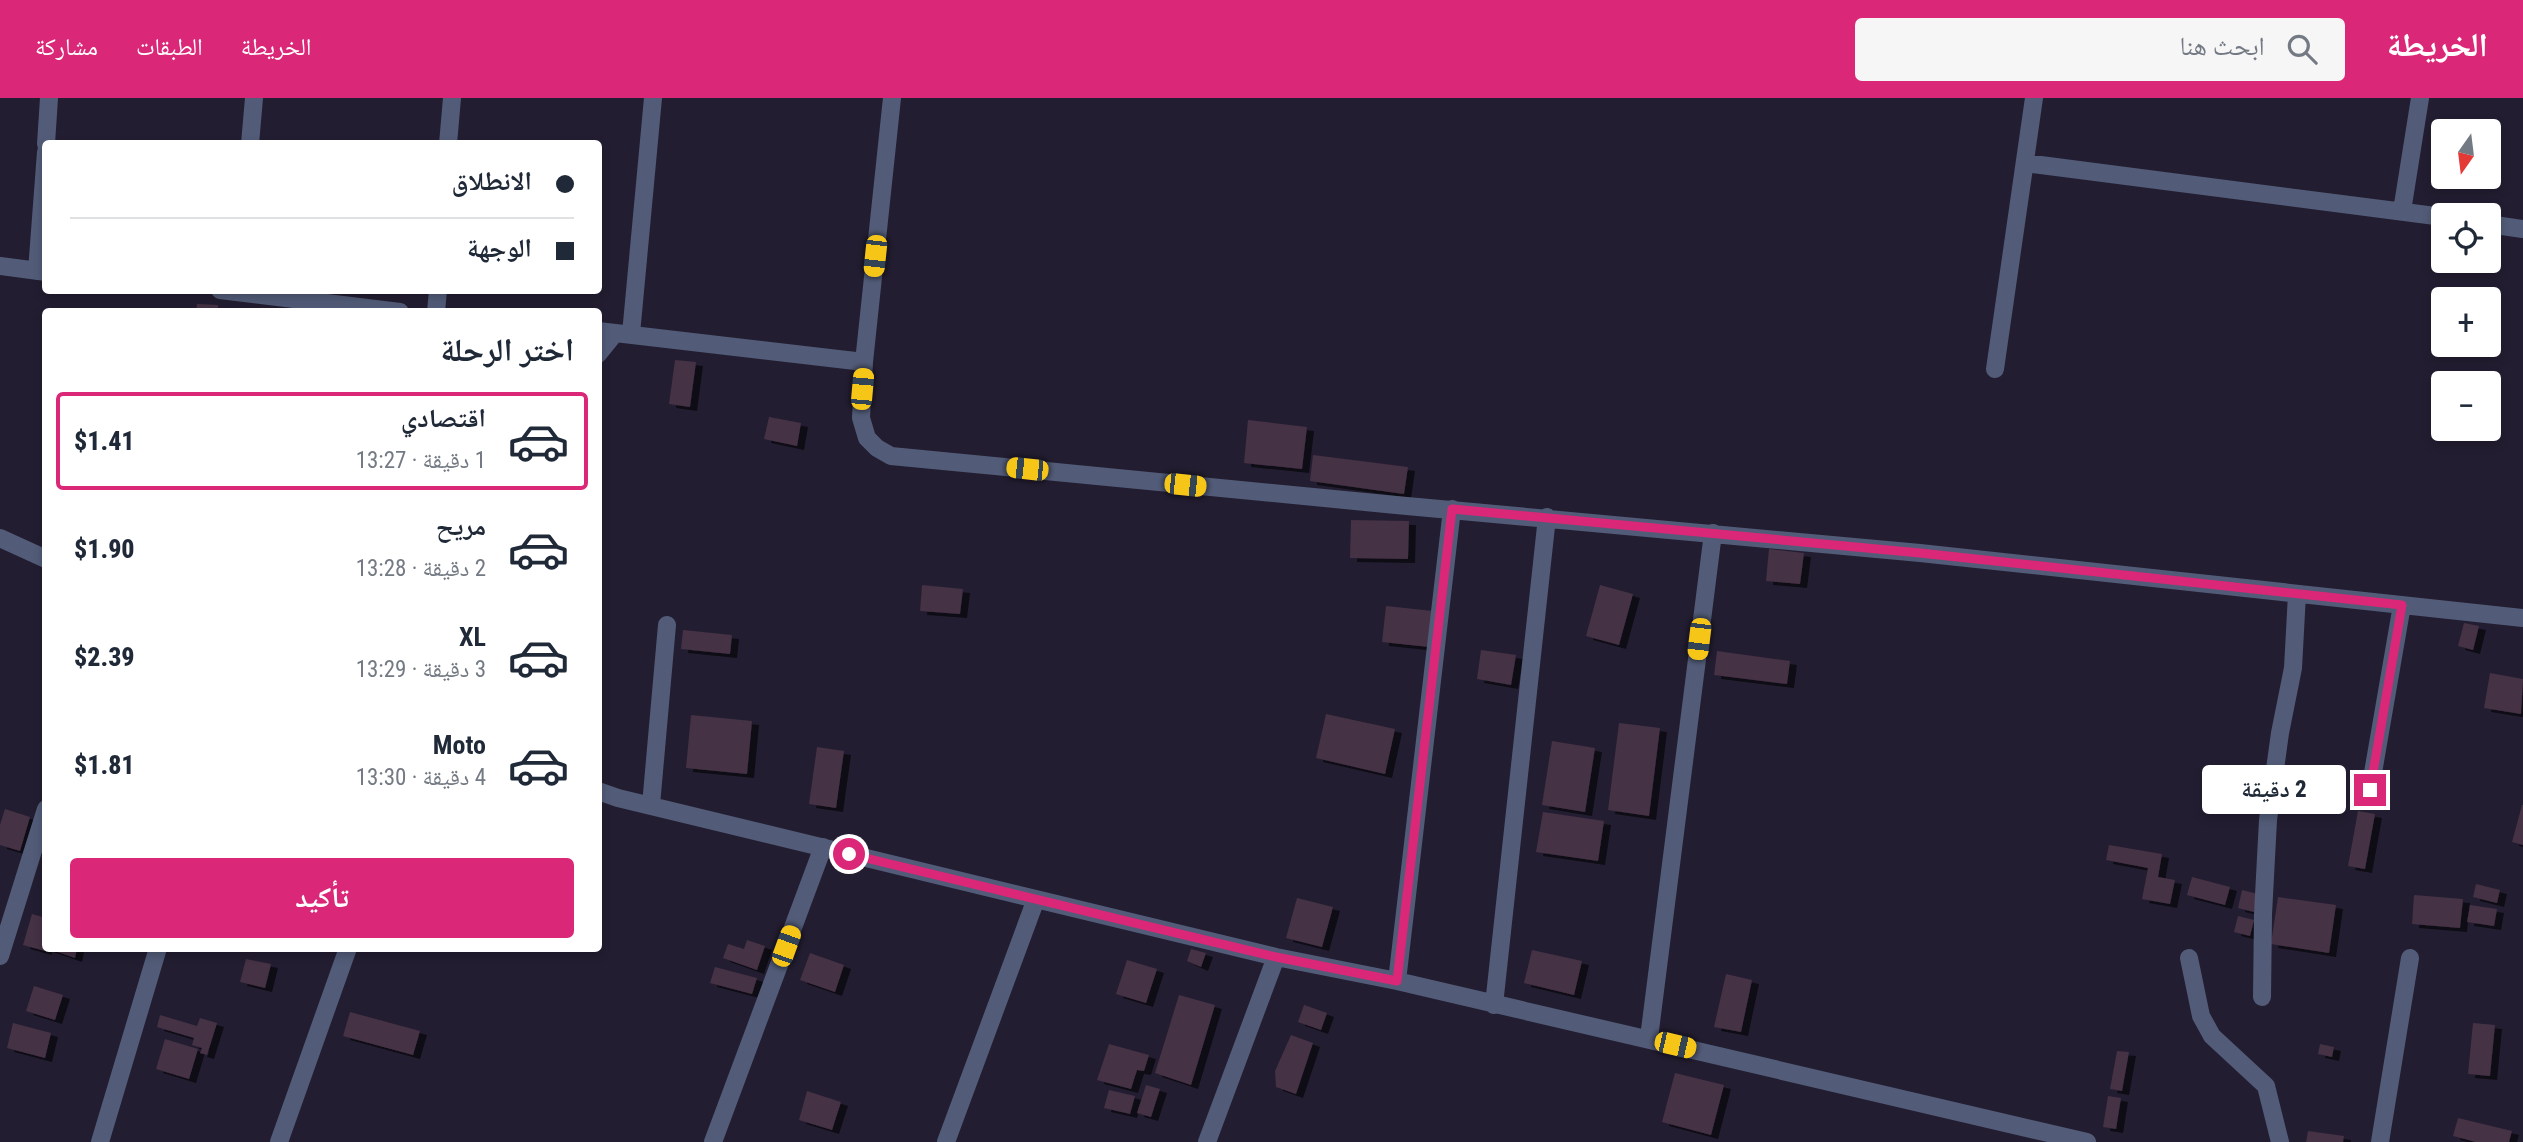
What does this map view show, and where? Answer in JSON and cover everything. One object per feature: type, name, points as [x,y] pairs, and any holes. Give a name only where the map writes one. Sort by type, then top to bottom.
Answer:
[{"type":"street","points":[[46,140],[49,98]]},
{"type":"street","points":[[250,140],[254,98]]},
{"type":"street","points":[[448,140],[452,98]]},
{"type":"street","points":[[602,349],[615,333],[653,98]]},
{"type":"street","points":[[892,98],[864,362],[861,418],[867,438],[891,456],[1947,555],[2523,618]]},
{"type":"street","points":[[1996,369],[2034,98]]},
{"type":"street","points":[[2402,211],[2420,98]]},
{"type":"street","points":[[2025,163],[2431,215]]},
{"type":"street","points":[[2501,226],[2523,229]]},
{"type":"street","points":[[0,266],[41,271],[42,247]]},
{"type":"street","points":[[254,294],[355,308]]},
{"type":"street","points":[[615,333],[864,362]]},
{"type":"street","points":[[1397,981],[1452,509]]},
{"type":"street","points":[[1494,1005],[1547,517]]},
{"type":"street","points":[[1649,1038],[1713,533]]},
{"type":"street","points":[[0,538],[42,557]]},
{"type":"street","points":[[2262,997],[2268,820],[2280,733],[2293,668],[2297,594]]},
{"type":"street","points":[[2370,790],[2402,605]]},
{"type":"street","points":[[651,805],[667,625]]},
{"type":"street","points":[[602,792],[1276,957],[1397,981],[1649,1038],[2087,1142]]},
{"type":"street","points":[[0,956],[42,822]]},
{"type":"street","points":[[713,1142],[822,847]]},
{"type":"street","points":[[946,1142],[1036,899]]},
{"type":"street","points":[[100,1142],[157,952]]},
{"type":"street","points":[[279,1142],[347,952]]},
{"type":"street","points":[[1207,1142],[1276,957]]},
{"type":"street","points":[[2189,958],[2201,1016],[2212,1036],[2266,1086],[2280,1142]]},
{"type":"street","points":[[2380,1142],[2410,958]]},
{"type":"building","points":[[197,304],[218,305],[218,308],[196,308]]},
{"type":"building","points":[[675,360],[696,362],[690,407],[669,404]]},
{"type":"building","points":[[769,417],[801,423],[797,446],[764,439]]},
{"type":"building","points":[[1248,420],[1307,427],[1302,469],[1244,463]]},
{"type":"building","points":[[1313,455],[1408,467],[1404,494],[1310,481]]},
{"type":"building","points":[[1351,520],[1409,521],[1408,559],[1350,558]]},
{"type":"building","points":[[1769,549],[1804,553],[1800,584],[1766,581]]},
{"type":"building","points":[[922,585],[963,589],[960,614],[920,611]]},
{"type":"building","points":[[1600,585],[1633,594],[1619,645],[1586,636]]},
{"type":"building","points":[[1386,606],[1433,611],[1429,647],[1382,642]]},
{"type":"building","points":[[2464,623],[2479,626],[2473,650],[2458,646]]},
{"type":"building","points":[[683,630],[732,635],[730,654],[681,649]]},
{"type":"building","points":[[1481,650],[1516,655],[1511,685],[1477,679]]},
{"type":"building","points":[[1717,651],[1790,661],[1787,684],[1714,675]]},
{"type":"building","points":[[2490,673],[2523,679],[2521,714],[2484,708]]},
{"type":"building","points":[[1326,714],[1395,729],[1385,774],[1316,758]]},
{"type":"building","points":[[691,715],[752,721],[747,774],[686,768]]},
{"type":"building","points":[[1619,723],[1660,728],[1649,816],[1608,810]]},
{"type":"building","points":[[1552,741],[1595,748],[1585,812],[1542,805]]},
{"type":"building","points":[[817,747],[844,751],[836,808],[809,804]]},
{"type":"building","points":[[2523,805],[2523,845],[2512,842]]},
{"type":"building","points":[[5,809],[30,817],[20,851],[0,845],[0,825]]},
{"type":"building","points":[[2358,811],[2375,814],[2365,869],[2348,866]]},
{"type":"building","points":[[1543,812],[1604,821],[1598,861],[1536,852]]},
{"type":"building","points":[[2109,845],[2162,854],[2158,877],[2175,880],[2170,904],[2142,899],[2148,868],[2106,860]]},
{"type":"building","points":[[2192,877],[2230,887],[2225,905],[2187,895]]},
{"type":"building","points":[[2476,884],[2500,890],[2497,903],[2473,897]]},
{"type":"building","points":[[2242,890],[2258,894],[2254,912],[2238,908]]},
{"type":"building","points":[[2414,895],[2463,899],[2460,928],[2412,924]]},
{"type":"building","points":[[2278,897],[2336,905],[2329,953],[2271,944]]},
{"type":"building","points":[[1297,898],[1333,907],[1322,947],[1286,938]]},
{"type":"building","points":[[2470,905],[2497,909],[2494,926],[2467,922]]},
{"type":"building","points":[[32,914],[42,917],[42,950],[23,945]]},
{"type":"building","points":[[2238,916],[2254,920],[2250,936],[2234,932]]},
{"type":"building","points":[[747,940],[765,946],[757,970],[723,958],[728,944],[744,949]]},
{"type":"building","points":[[1191,949],[1206,953],[1201,967],[1187,961]]},
{"type":"building","points":[[1532,950],[1582,961],[1574,995],[1524,983]]},
{"type":"building","points":[[58,952],[76,952],[75,958]]},
{"type":"building","points":[[810,953],[844,965],[835,992],[800,980]]},
{"type":"building","points":[[246,959],[271,964],[265,988],[240,982]]},
{"type":"building","points":[[1127,960],[1157,969],[1146,1003],[1116,994]]},
{"type":"building","points":[[715,967],[757,978],[752,994],[710,983]]},
{"type":"building","points":[[1726,974],[1752,980],[1741,1032],[1714,1027]]},
{"type":"building","points":[[34,986],[63,995],[55,1020],[26,1011]]},
{"type":"building","points":[[1179,995],[1215,1005],[1191,1085],[1155,1073]]},
{"type":"building","points":[[1304,1005],[1327,1013],[1321,1030],[1298,1022]]},
{"type":"building","points":[[350,1012],[420,1031],[413,1055],[343,1036]]},
{"type":"building","points":[[160,1015],[197,1026],[200,1018],[217,1023],[207,1055],[200,1053],[202,1048],[192,1045],[194,1038],[157,1027]]},
{"type":"building","points":[[13,1023],[51,1033],[45,1058],[7,1048]]},
{"type":"building","points":[[2473,1023],[2495,1025],[2490,1076],[2468,1074]]},
{"type":"building","points":[[1291,1035],[1313,1043],[1296,1094],[1276,1087],[1275,1071]]},
{"type":"building","points":[[165,1039],[198,1049],[189,1079],[156,1069]]},
{"type":"building","points":[[1109,1044],[1149,1055],[1144,1071],[1137,1070],[1131,1089],[1097,1080]]},
{"type":"building","points":[[2320,1044],[2334,1047],[2332,1057],[2318,1054]]},
{"type":"building","points":[[2117,1051],[2129,1052],[2122,1091],[2110,1089]]},
{"type":"building","points":[[1675,1073],[1724,1085],[1711,1135],[1662,1122]]},
{"type":"building","points":[[1146,1085],[1160,1089],[1151,1117],[1137,1113]]},
{"type":"building","points":[[1109,1090],[1135,1096],[1130,1114],[1104,1108]]},
{"type":"building","points":[[807,1091],[841,1102],[832,1130],[799,1120]]},
{"type":"building","points":[[2108,1096],[2121,1098],[2116,1129],[2103,1127]]},
{"type":"building","points":[[2458,1118],[2512,1131],[2509,1142],[2476,1142],[2453,1136]]},
{"type":"building","points":[[2308,1131],[2344,1136],[2343,1142],[2306,1142]]},
{"type":"route","points":[[849,854],[1276,957],[1397,981],[1452,509],[1920,553],[2402,605],[2370,790]]}]
